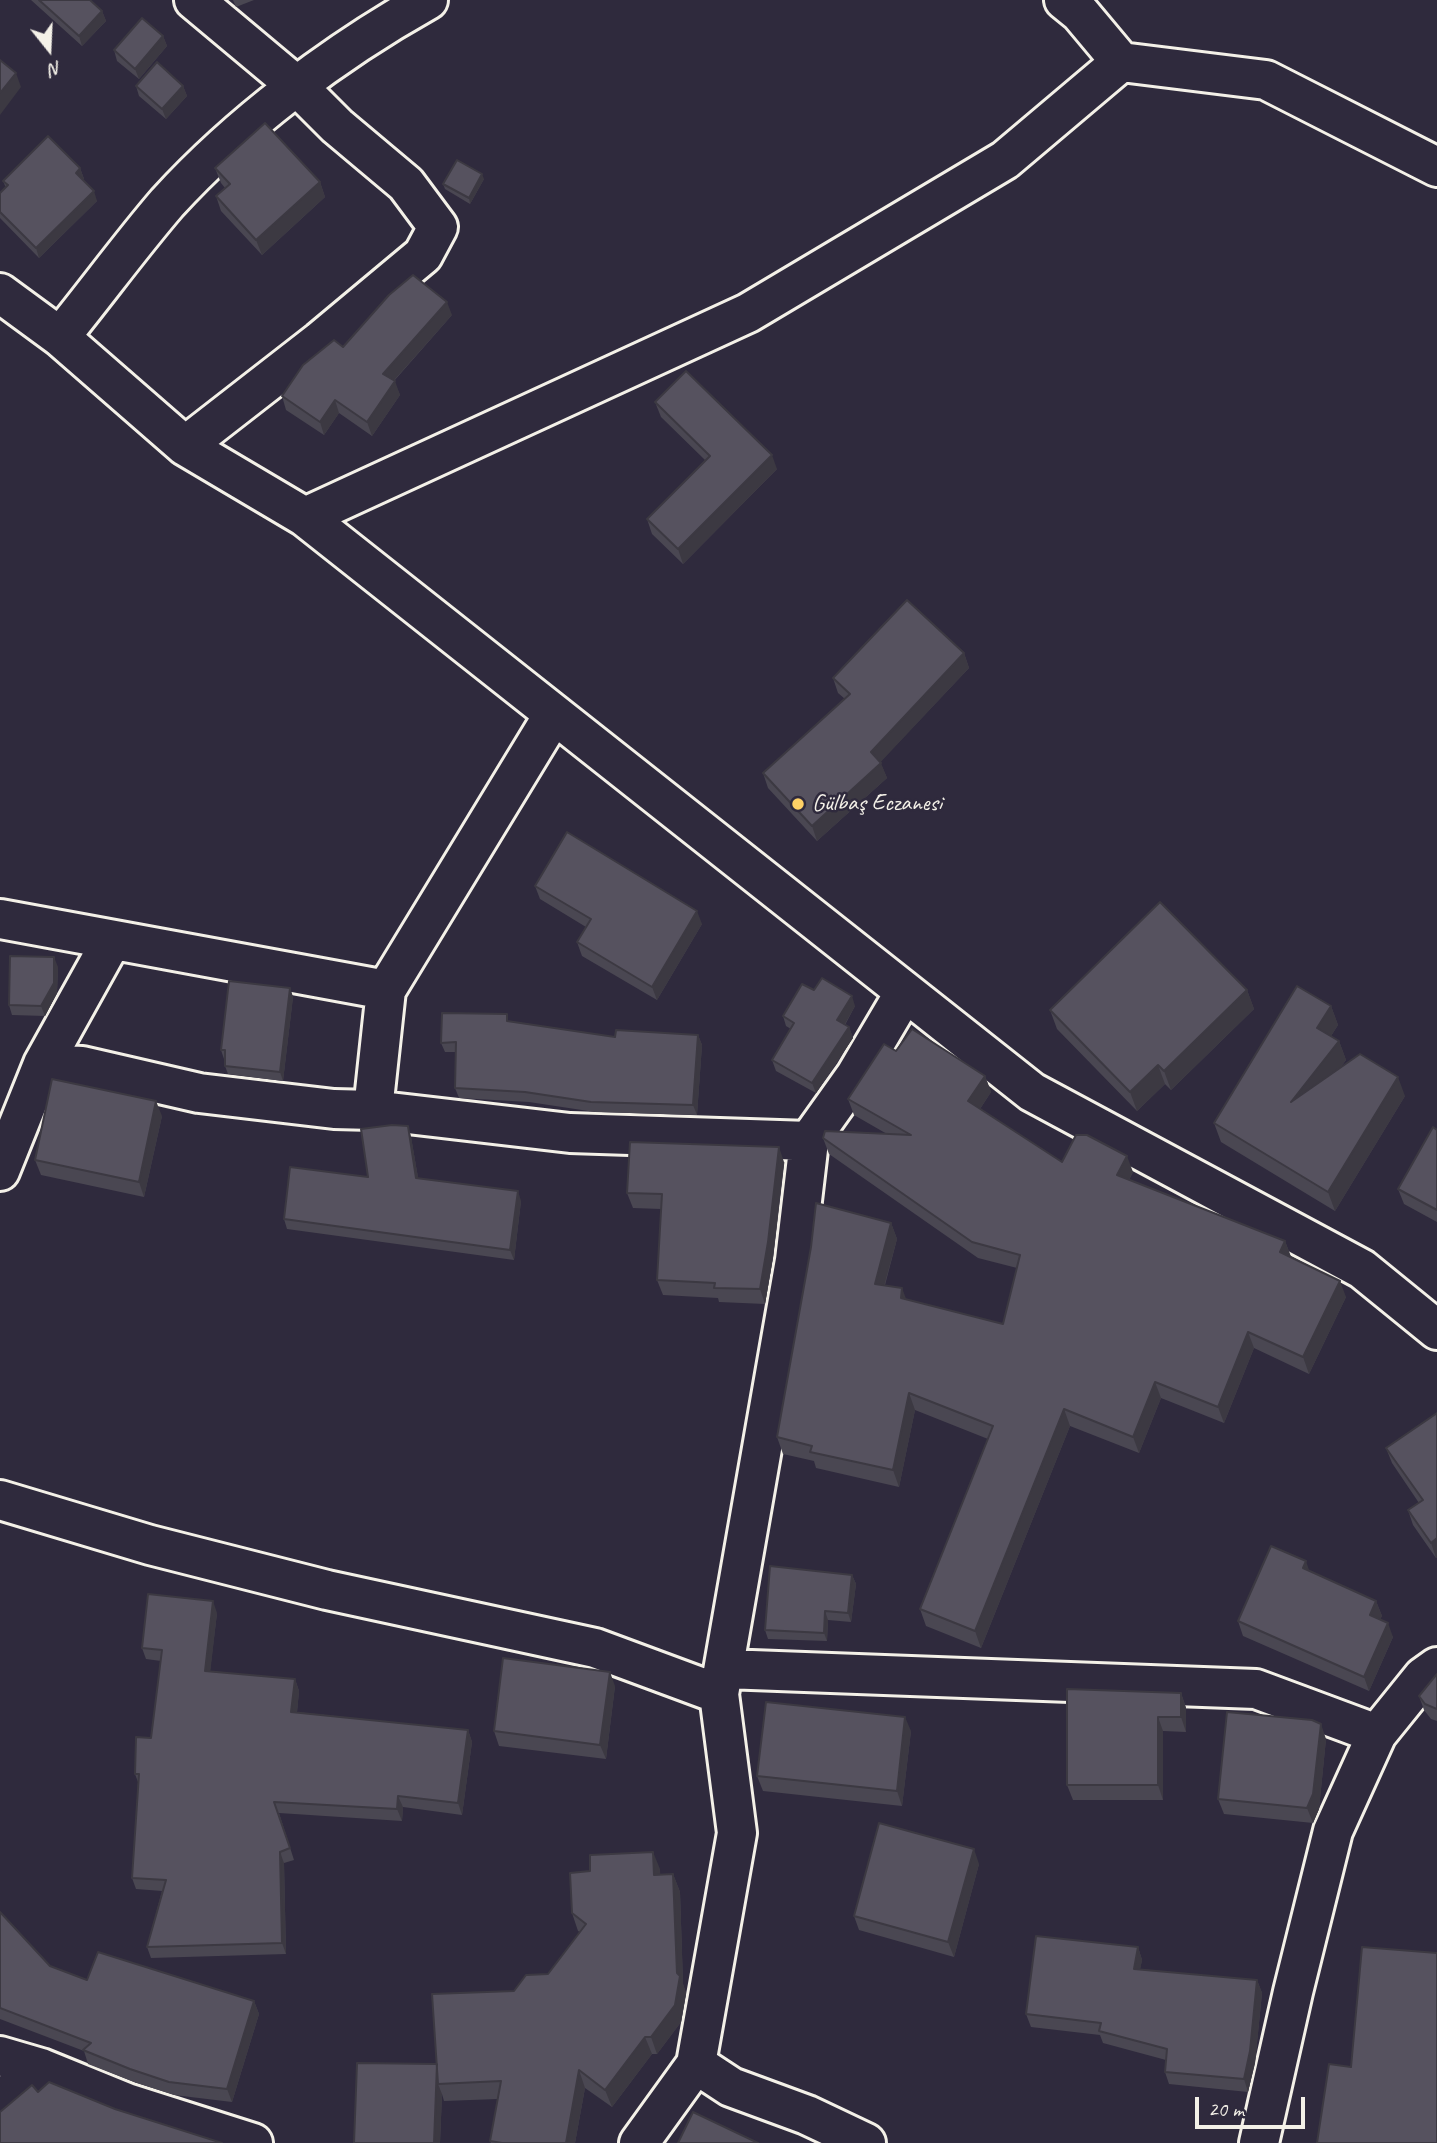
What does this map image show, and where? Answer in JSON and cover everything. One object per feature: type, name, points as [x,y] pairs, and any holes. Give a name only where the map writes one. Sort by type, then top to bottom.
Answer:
[{"type":"street","points":[[184,446],[320,341],[423,255],[439,227],[406,184],[337,126],[298,87],[194,0]]},
{"type":"street","points":[[60,337],[167,203],[222,148],[298,87],[381,26],[428,0]]},
{"type":"street","points":[[1064,0],[1080,13],[1121,62],[1266,80],[1437,167]]},
{"type":"street","points":[[305,517],[748,313],[1005,160],[1121,62]]},
{"type":"street","points":[[0,293],[60,337],[184,446],[305,517],[1032,1092],[1362,1269],[1437,1331]]},
{"type":"street","points":[[373,1110],[386,990],[554,714]]},
{"type":"street","points":[[0,919],[386,990]]},
{"type":"street","points":[[0,1171],[44,1064],[112,940]]},
{"type":"street","points":[[639,2143],[696,2064],[737,1833],[722,1681],[795,1260],[809,1141],[856,1075],[905,992]]},
{"type":"street","points":[[44,1064],[82,1066],[199,1093],[570,1133],[809,1141]]},
{"type":"street","points":[[0,1500],[150,1545],[327,1590],[595,1648],[722,1681],[1256,1689],[1377,1734]]},
{"type":"street","points":[[1259,2143],[1333,1831],[1377,1734],[1423,1677],[1437,1667]]},
{"type":"street","points":[[0,2056],[41,2068],[127,2103],[253,2143]]},
{"type":"street","points":[[696,2064],[731,2087],[807,2115],[866,2143]]},
{"type":"street","points":[[0,2101],[41,2068]]},
{"type":"building","points":[[39,0],[90,0],[102,11],[79,36]]},
{"type":"building","points":[[142,18],[163,36],[135,69],[114,50]]},
{"type":"building","points":[[0,60],[16,73],[0,93]]},
{"type":"building","points":[[157,62],[183,86],[162,109],[136,86]]},
{"type":"building","points":[[265,123],[320,182],[256,240],[216,196],[230,184],[215,168]]},
{"type":"building","points":[[48,136],[80,168],[76,173],[94,191],[36,248],[0,212],[0,193],[8,185],[3,181]]},
{"type":"building","points":[[457,160],[482,174],[469,198],[443,184]]},
{"type":"building","points":[[413,275],[447,302],[383,374],[395,381],[367,422],[335,400],[320,422],[282,396],[303,365],[334,340],[343,347],[389,295]]},
{"type":"building","points":[[686,371],[772,455],[678,549],[647,519],[710,456],[655,402]]},
{"type":"building","points":[[907,600],[964,653],[871,752],[881,763],[812,826],[763,773],[850,694],[833,678]]},
{"type":"building","points":[[567,832],[697,911],[652,987],[577,942],[591,919],[535,886]]},
{"type":"building","points":[[1160,902],[1247,990],[1164,1071],[1158,1065],[1130,1092],[1050,1010]]},
{"type":"building","points":[[10,956],[54,957],[54,983],[41,1006],[9,1005]]},
{"type":"building","points":[[822,978],[852,996],[837,1020],[849,1027],[812,1083],[772,1060],[794,1023],[783,1016],[802,984],[814,990]]},
{"type":"building","points":[[229,981],[290,988],[280,1072],[225,1066],[225,1050],[221,1050]]},
{"type":"building","points":[[1297,986],[1331,1006],[1317,1028],[1339,1041],[1291,1102],[1360,1054],[1398,1077],[1328,1192],[1214,1123]]},
{"type":"building","points":[[442,1013],[507,1014],[507,1021],[615,1037],[616,1030],[698,1035],[693,1105],[591,1102],[525,1092],[455,1088],[456,1042],[441,1043]]},
{"type":"building","points":[[912,1029],[985,1076],[968,1101],[1062,1162],[1076,1135],[1087,1135],[1127,1156],[1117,1175],[1285,1241],[1280,1252],[1340,1281],[1303,1357],[1248,1332],[1218,1407],[1155,1382],[1133,1437],[1064,1409],[975,1631],[920,1609],[993,1426],[909,1393],[893,1470],[810,1452],[812,1446],[777,1437],[811,1247],[816,1203],[891,1223],[875,1284],[902,1288],[901,1298],[1003,1324],[1020,1255],[972,1242],[823,1138],[825,1131],[911,1135],[848,1099],[884,1044],[896,1051]]},
{"type":"building","points":[[52,1079],[156,1101],[139,1182],[35,1160]]},
{"type":"building","points":[[408,1126],[416,1178],[518,1191],[510,1250],[284,1219],[290,1167],[368,1177],[361,1129]]},
{"type":"building","points":[[1433,1127],[1437,1130],[1437,1210],[1398,1189]]},
{"type":"building","points":[[630,1142],[779,1147],[760,1289],[714,1288],[715,1283],[657,1280],[662,1194],[627,1193]]},
{"type":"building","points":[[1437,1413],[1437,1538],[1431,1543],[1408,1510],[1423,1500],[1386,1448]]},
{"type":"building","points":[[1271,1546],[1306,1561],[1303,1568],[1376,1601],[1370,1615],[1388,1623],[1364,1677],[1238,1621]]},
{"type":"building","points":[[770,1566],[852,1575],[848,1613],[825,1611],[824,1633],[765,1630]]},
{"type":"building","points":[[148,1594],[213,1601],[205,1671],[295,1679],[291,1712],[468,1730],[458,1803],[398,1796],[397,1809],[274,1802],[290,1848],[280,1852],[282,1943],[147,1947],[166,1880],[132,1878],[139,1774],[135,1774],[136,1737],[151,1738],[162,1650],[142,1648]]},
{"type":"building","points":[[503,1658],[610,1672],[600,1745],[494,1731]]},
{"type":"building","points":[[1437,1674],[1437,1709],[1425,1704],[1419,1696]]},
{"type":"building","points":[[1067,1689],[1181,1693],[1181,1717],[1158,1717],[1158,1785],[1067,1785]]},
{"type":"building","points":[[766,1702],[905,1717],[897,1791],[757,1776]]},
{"type":"building","points":[[1227,1712],[1312,1720],[1321,1724],[1313,1794],[1307,1808],[1218,1799]]},
{"type":"building","points":[[879,1823],[974,1849],[948,1942],[854,1916]]},
{"type":"building","points":[[653,1852],[654,1875],[673,1874],[677,1973],[680,1976],[675,2005],[651,2037],[645,2037],[605,2090],[579,2070],[566,2143],[490,2141],[501,2081],[438,2084],[432,1994],[514,1991],[526,1975],[548,1974],[586,1924],[572,1913],[570,1873],[590,1871],[590,1855]]},
{"type":"building","points":[[0,1912],[50,1966],[87,1980],[98,1952],[254,2001],[227,2089],[169,2082],[130,2069],[83,2050],[91,2043],[0,2008]]},
{"type":"building","points":[[1036,1936],[1138,1947],[1134,1969],[1257,1980],[1250,2051],[1244,2079],[1165,2072],[1167,2049],[1099,2031],[1101,2023],[1026,2014]]},
{"type":"building","points":[[1362,1947],[1437,1953],[1437,2143],[1317,2143],[1329,2064],[1351,2067]]},
{"type":"building","points":[[357,2063],[437,2064],[434,2143],[354,2143]]},
{"type":"building","points":[[49,2082],[115,2109],[222,2143],[0,2143],[0,2112],[32,2085],[38,2092]]},
{"type":"building","points":[[693,2112],[758,2143],[678,2143]]},
{"type":"place","name":"Gülbaş Eczanesi","points":[[798,804]]}]
